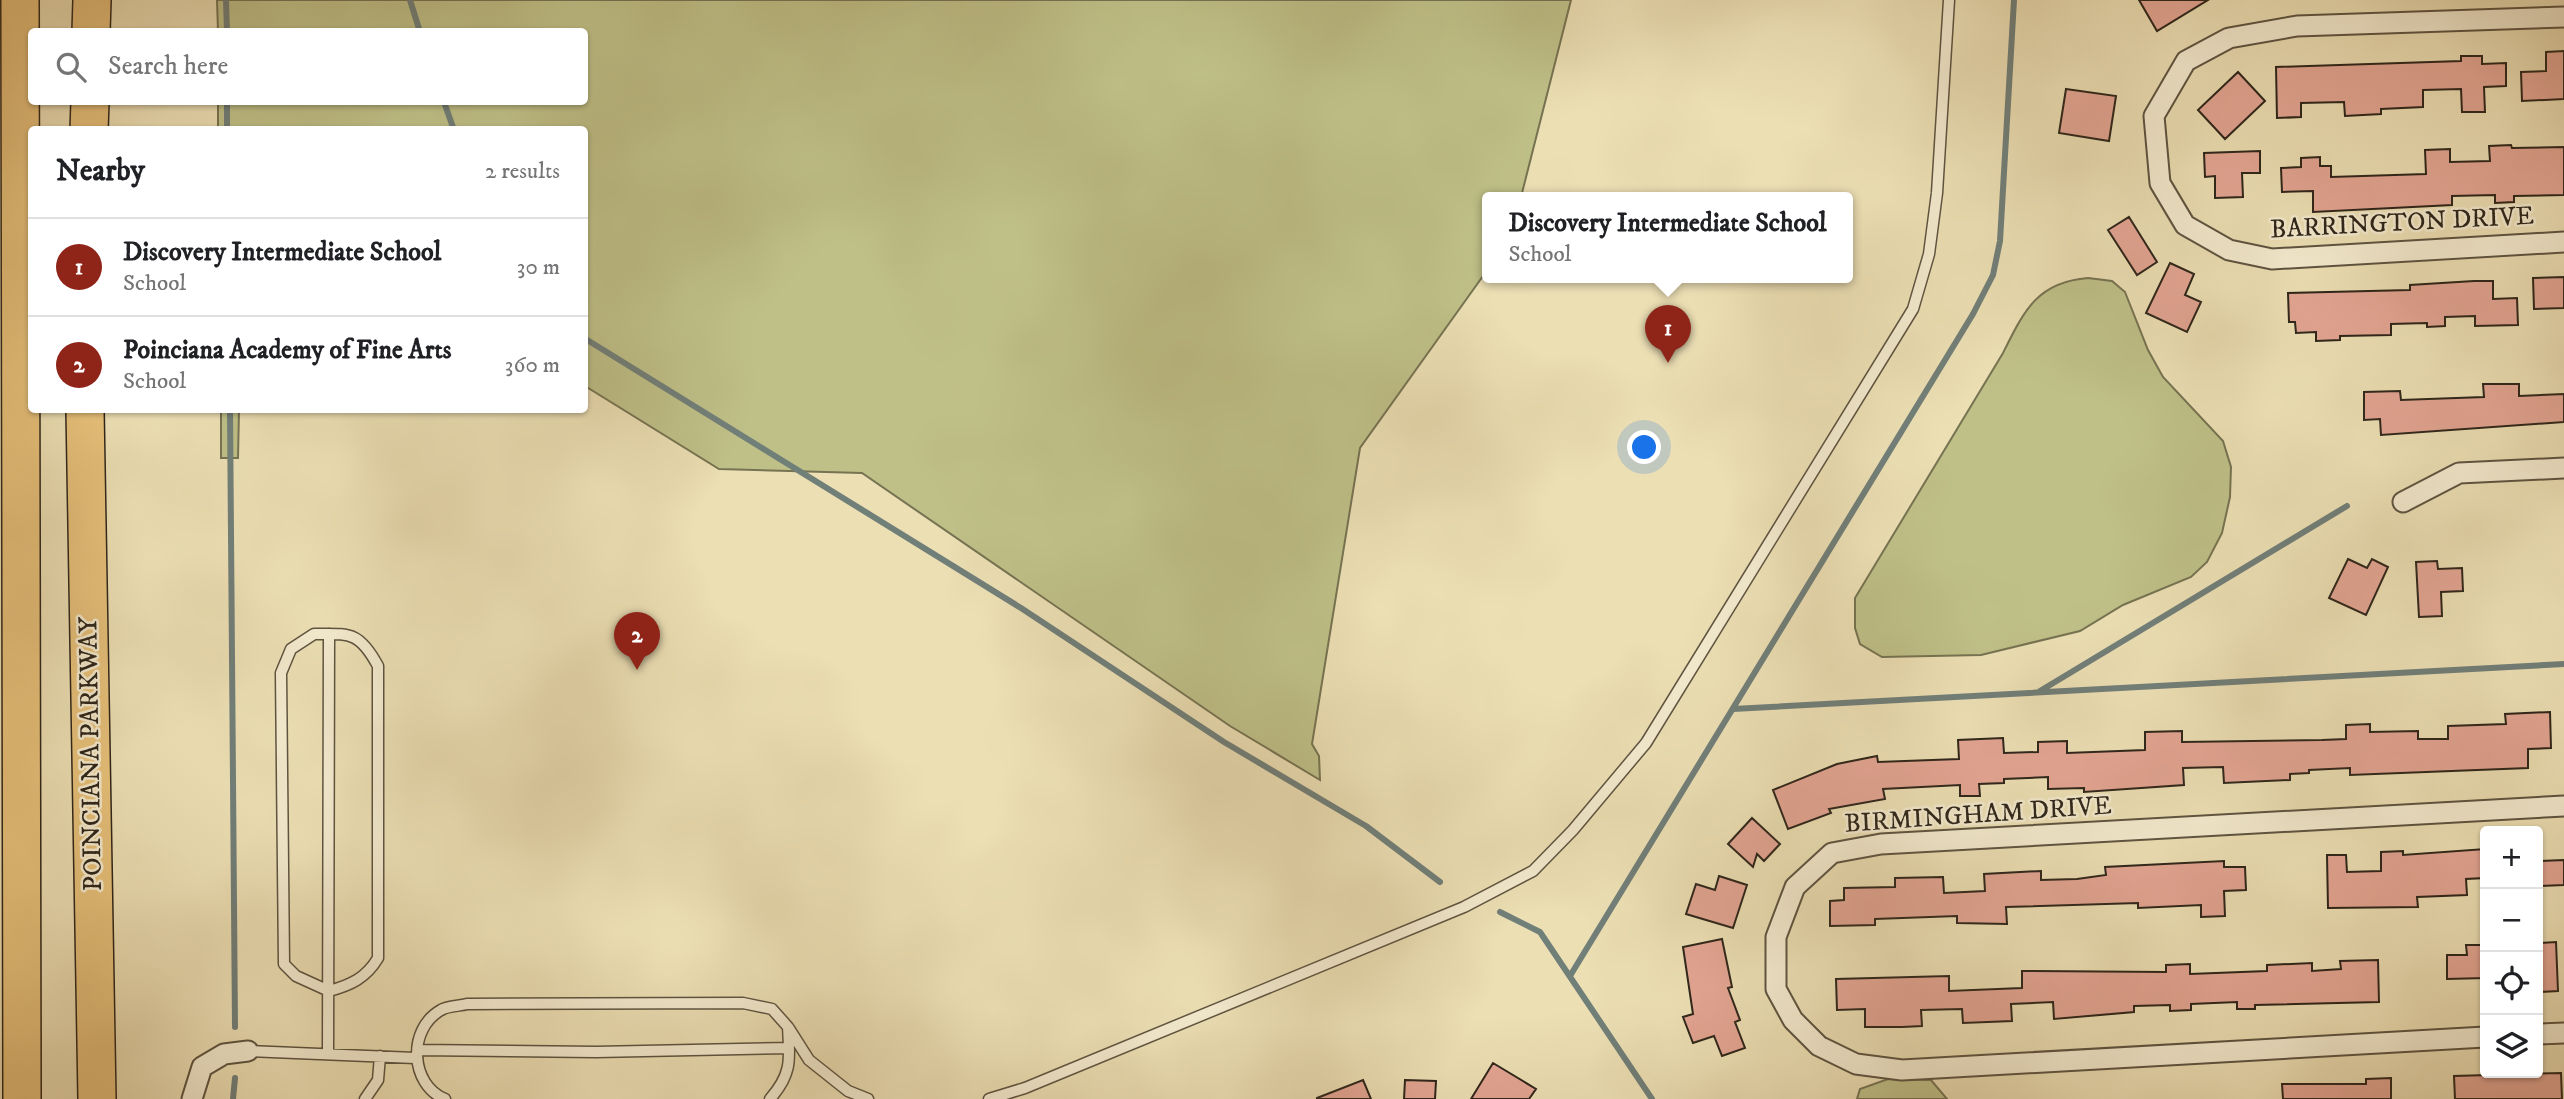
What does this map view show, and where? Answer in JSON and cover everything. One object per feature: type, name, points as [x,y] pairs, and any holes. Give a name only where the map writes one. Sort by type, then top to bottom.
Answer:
[{"type":"highway","points":[[20,0],[22,1099]]},
{"type":"highway","points":[[91,28],[92,0]]},
{"type":"highway","points":[[107,0],[107,28]]},
{"type":"highway","points":[[89,126],[90,105]]},
{"type":"highway","points":[[107,105],[107,126]]},
{"type":"highway","name":"POINCIANA PARKWAY","points":[[85,413],[97,1099]]},
{"type":"highway","name":"POINCIANA PARKWAY","points":[[108,413],[114,1099]]},
{"type":"street","name":"BARRINGTON DRIVE","points":[[2564,16],[2297,26],[2229,38],[2186,61],[2154,116],[2160,183],[2185,226],[2228,250],[2272,259],[2564,242]]},
{"type":"street","points":[[2403,502],[2459,473],[2564,468]]},
{"type":"street","name":"BIRMINGHAM DRIVE","points":[[2480,1037],[1902,1070],[1856,1064],[1819,1046],[1793,1020],[1776,989],[1776,937],[1795,887],[1832,853],[1881,844],[2564,806]]},
{"type":"street","points":[[2543,1034],[2564,1032]]},
{"type":"street","points":[[192,1099],[202,1066],[224,1054],[248,1051]]},
{"type":"lane","points":[[989,1099],[1025,1088],[1464,906],[1533,871],[1573,830],[1646,743],[1913,309],[1929,254],[1936,205],[1949,0]]},
{"type":"lane","points":[[314,634],[351,634],[367,645],[378,666],[378,958],[369,972],[350,985],[329,991],[296,976],[284,964],[281,673],[291,649],[314,634]]},
{"type":"lane","points":[[328,1054],[329,634]]},
{"type":"lane","points":[[445,1099],[436,1095],[421,1077],[416,1054],[425,1027],[440,1010],[467,1004],[743,1003],[772,1009],[788,1027],[809,1060],[848,1091],[868,1099]]},
{"type":"lane","points":[[769,1099],[785,1082],[789,1048],[788,1027]]},
{"type":"lane","points":[[248,1051],[380,1056],[789,1048]]},
{"type":"lane","points":[[365,1099],[378,1080],[380,1056]]},
{"type":"green space","points":[[217,0],[1571,0],[1522,192],[1482,192],[1482,277],[1360,448],[1312,744],[1319,756],[1320,780],[1230,726],[862,473],[719,469],[588,388],[588,126],[218,126],[218,105],[588,105],[588,28],[218,28]]},
{"type":"green space","points":[[2088,278],[2112,281],[2125,292],[2148,350],[2163,377],[2223,441],[2231,467],[2230,497],[2222,533],[2207,562],[2191,577],[2123,605],[2080,631],[1981,655],[1882,657],[1860,644],[1855,628],[1855,598],[2034,301],[2056,286]]},
{"type":"green space","points":[[221,413],[239,413],[238,458],[221,458]]},
{"type":"green space","points":[[1888,1079],[1931,1080],[1947,1099],[1857,1099],[1860,1089]]},
{"type":"building","points":[[2139,0],[2208,0],[2157,31]]},
{"type":"building","points":[[2564,51],[2564,99],[2522,101],[2521,72],[2546,71],[2546,52]]},
{"type":"building","points":[[2461,56],[2482,56],[2482,64],[2506,63],[2506,86],[2484,87],[2485,112],[2462,112],[2461,89],[2423,90],[2423,107],[2381,109],[2381,114],[2345,116],[2344,102],[2301,103],[2301,117],[2277,118],[2276,67],[2461,61]]},
{"type":"building","points":[[2238,72],[2265,101],[2225,139],[2198,110]]},
{"type":"building","points":[[2066,89],[2116,96],[2109,141],[2059,133]]},
{"type":"building","points":[[2511,145],[2512,148],[2564,147],[2564,195],[2514,196],[2514,202],[2495,203],[2495,195],[2452,196],[2452,205],[2313,212],[2313,191],[2282,192],[2281,168],[2301,167],[2301,158],[2320,157],[2320,166],[2331,166],[2331,177],[2426,174],[2425,150],[2450,149],[2450,162],[2490,161],[2489,146]]},
{"type":"building","points":[[2260,151],[2260,173],[2242,173],[2243,197],[2215,198],[2215,176],[2205,177],[2204,153]]},
{"type":"building","points":[[2129,217],[2157,262],[2137,275],[2108,230]]},
{"type":"building","points":[[2170,263],[2194,274],[2185,295],[2201,302],[2187,332],[2146,313]]},
{"type":"building","points":[[2564,277],[2564,308],[2534,309],[2533,278]]},
{"type":"building","points":[[2493,281],[2493,299],[2517,298],[2518,325],[2475,326],[2475,316],[2445,317],[2445,326],[2427,327],[2427,323],[2391,324],[2391,335],[2340,336],[2340,340],[2316,341],[2316,332],[2296,333],[2295,322],[2289,322],[2288,293],[2410,290],[2410,285]]},
{"type":"building","points":[[2483,384],[2519,384],[2519,396],[2564,394],[2564,422],[2381,435],[2380,419],[2364,420],[2364,392],[2400,391],[2401,400],[2484,397]]},
{"type":"building","points":[[2348,559],[2367,568],[2372,559],[2388,567],[2366,615],[2329,598]]},
{"type":"building","points":[[2437,561],[2438,569],[2462,568],[2463,591],[2441,592],[2442,616],[2419,617],[2416,562]]},
{"type":"building","points":[[2550,712],[2551,748],[2528,749],[2528,768],[2350,775],[2350,768],[2309,770],[2309,773],[2290,774],[2290,780],[2224,783],[2223,767],[2183,768],[2184,785],[2084,792],[2084,788],[2048,789],[2048,777],[2004,779],[2004,783],[1979,784],[1980,796],[1960,796],[1960,785],[1883,789],[1885,799],[1829,809],[1831,813],[1788,829],[1773,790],[1837,764],[1877,756],[1878,762],[1959,759],[1958,740],[2003,738],[2004,753],[2038,752],[2038,742],[2067,741],[2067,753],[2145,750],[2145,732],[2182,731],[2182,742],[2322,740],[2346,739],[2346,725],[2370,724],[2370,732],[2418,731],[2418,739],[2448,739],[2448,726],[2506,724],[2505,714]]},
{"type":"building","points":[[1752,818],[1780,844],[1764,861],[1757,854],[1753,867],[1728,844]]},
{"type":"building","points":[[2480,849],[2480,878],[2466,879],[2467,895],[2417,897],[2418,907],[2328,908],[2327,855],[2346,855],[2347,872],[2381,871],[2381,852],[2403,851],[2403,855]]},
{"type":"building","points":[[2564,860],[2564,885],[2543,886],[2543,861]]},
{"type":"building","points":[[2224,861],[2224,867],[2245,867],[2246,890],[2224,891],[2225,916],[2201,917],[2201,905],[2138,908],[2138,903],[2006,907],[2007,924],[1957,923],[1957,916],[1875,919],[1875,925],[1830,926],[1830,901],[1844,900],[1844,888],[1895,887],[1895,878],[1943,877],[1944,893],[1985,891],[1984,874],[2041,871],[2041,880],[2077,879],[2106,875],[2105,867]]},
{"type":"building","points":[[1719,876],[1747,885],[1733,928],[1686,914],[1696,884],[1715,890]]},
{"type":"building","points":[[1722,939],[1732,987],[1728,988],[1740,1020],[1735,1022],[1745,1048],[1722,1056],[1714,1036],[1693,1043],[1683,1017],[1693,1014],[1683,947]]},
{"type":"building","points":[[2556,942],[2558,991],[2543,992],[2543,943]]},
{"type":"building","points":[[2466,945],[2480,945],[2480,978],[2447,979],[2447,955],[2467,955]]},
{"type":"building","points":[[2378,960],[2379,1002],[2255,1005],[2255,1009],[2237,1009],[2237,1002],[2191,1004],[2191,1010],[2170,1011],[2170,1005],[2134,1006],[2134,1012],[2054,1019],[2053,1002],[2011,1004],[2012,1021],[1963,1023],[1962,1009],[1921,1010],[1922,1026],[1902,1027],[1865,1027],[1865,1009],[1837,1010],[1836,979],[1949,976],[1949,991],[2022,988],[2022,971],[2166,972],[2166,965],[2190,964],[2190,974],[2267,971],[2267,965],[2312,963],[2312,971],[2341,969],[2340,961]]},
{"type":"building","points":[[1493,1063],[1536,1089],[1529,1099],[1471,1099]]},
{"type":"building","points":[[2561,1073],[2562,1099],[2455,1099],[2454,1076],[2543,1078],[2543,1074]]},
{"type":"building","points":[[2391,1078],[2391,1099],[2283,1099],[2282,1084],[2366,1084],[2366,1079]]},
{"type":"building","points":[[1363,1080],[1371,1099],[1317,1099],[1317,1098]]},
{"type":"building","points":[[1405,1080],[1436,1081],[1435,1099],[1404,1099]]},
{"type":"waterway","points":[[226,0],[227,28]]},
{"type":"waterway","points":[[410,0],[419,28]]},
{"type":"waterway","points":[[1570,976],[1973,314],[1993,275],[2000,241],[2014,0]]},
{"type":"waterway","points":[[227,105],[227,126]]},
{"type":"waterway","points":[[445,105],[453,126]]},
{"type":"waterway","points":[[588,340],[1021,608],[1224,742],[1366,826],[1440,882]]},
{"type":"waterway","points":[[230,413],[235,1027]]},
{"type":"waterway","points":[[2040,691],[2347,506]]},
{"type":"waterway","points":[[1733,709],[2564,664]]},
{"type":"waterway","points":[[1500,912],[1540,932],[1652,1099]]},
{"type":"waterway","points":[[233,1099],[235,1078]]},
{"type":"place","name":"Discovery Intermediate School","points":[[1668,363]]},
{"type":"place","name":"Poinciana Academy of Fine Arts","points":[[637,670]]}]
